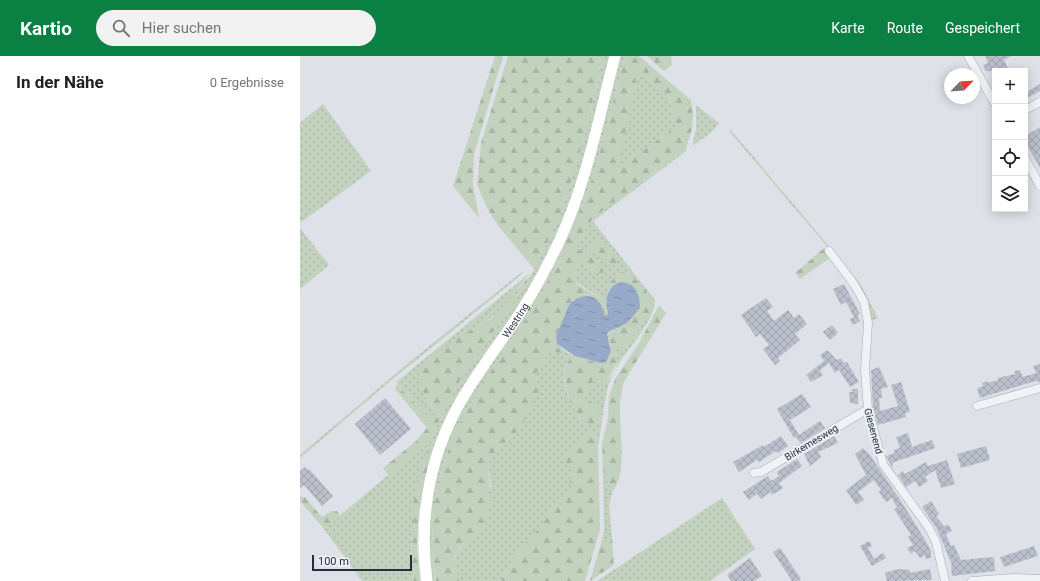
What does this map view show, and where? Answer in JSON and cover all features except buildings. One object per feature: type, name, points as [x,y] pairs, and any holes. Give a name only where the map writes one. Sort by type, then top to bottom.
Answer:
[{"type":"main road","name":"Westring","points":[[427,581],[424,550],[424,518],[431,476],[441,443],[462,398],[524,307],[561,238],[585,172],[615,56]]},
{"type":"street","points":[[968,56],[992,99]]},
{"type":"street","points":[[1028,108],[1040,102]]},
{"type":"street","points":[[1028,164],[1040,186]]},
{"type":"street","name":"Giesenend","points":[[829,251],[854,284],[864,302],[868,323],[865,370],[868,409],[883,464],[931,533],[942,562],[945,581]]},
{"type":"street","points":[[978,406],[1040,388]]},
{"type":"street","name":"Birkemesweg","points":[[754,473],[761,472],[868,409]]},
{"type":"street","points":[[972,581],[1020,578],[1040,579]]},
{"type":"green space","points":[[495,56],[503,56],[474,154],[473,184],[479,218],[453,186]]},
{"type":"green space","points":[[508,56],[604,56],[578,159],[560,214],[535,270],[500,228],[488,210],[477,185],[481,143]]},
{"type":"green space","points":[[604,56],[611,56],[581,174],[555,243],[433,455],[429,449],[419,482],[413,514],[412,563],[414,581],[362,581],[324,529],[388,475],[390,477],[432,440],[435,429],[459,382],[535,270],[578,159]]},
{"type":"green space","points":[[619,56],[625,56],[596,167],[584,202],[570,230],[557,264],[538,300],[482,384],[454,433],[441,473],[434,508],[432,545],[435,581],[430,581],[427,543],[436,472],[460,410],[552,264]]},
{"type":"green space","points":[[625,56],[639,56],[691,100],[693,114],[692,129],[686,149],[593,218],[583,233],[577,249],[596,261],[603,272],[601,274],[582,264],[578,265],[573,282],[606,301],[608,313],[606,316],[591,296],[568,317],[563,324],[556,337],[557,343],[566,352],[562,353],[549,351],[536,374],[538,393],[522,424],[514,435],[495,451],[488,466],[491,504],[484,531],[478,537],[459,548],[455,556],[459,581],[436,581],[432,545],[434,508],[441,473],[454,433],[482,384],[538,300],[557,264],[570,230],[584,202],[596,167]],"holes":[[[638,72],[669,96],[676,127],[618,168]]]},
{"type":"green space","points":[[647,56],[671,56],[672,65],[664,71]]},
{"type":"green space","points":[[638,72],[669,96],[676,127],[617,169]]},
{"type":"green space","points":[[323,104],[371,171],[300,223],[300,123]]},
{"type":"green space","points":[[696,105],[719,123],[711,133],[692,146],[696,129]]},
{"type":"green space","points":[[730,129],[860,283],[878,318],[870,322],[867,302],[830,250],[730,132]]},
{"type":"green space","points":[[686,149],[686,151],[593,221],[655,300],[649,319],[611,378],[606,394],[598,445],[594,432],[586,431],[573,468],[573,491],[552,504],[544,522],[517,553],[501,581],[459,581],[456,554],[463,546],[478,537],[491,486],[488,466],[495,451],[514,435],[538,393],[536,374],[549,351],[562,353],[566,352],[572,355],[565,366],[564,380],[568,395],[581,421],[584,398],[593,380],[606,383],[616,367],[617,359],[613,349],[616,345],[623,347],[640,285],[628,273],[621,275],[613,279],[611,282],[606,301],[579,284],[573,282],[578,265],[582,264],[601,274],[593,258],[577,249],[583,233],[593,218]]},
{"type":"green space","points":[[300,228],[329,265],[300,289]]},
{"type":"green space","points":[[597,237],[600,237],[616,254],[618,259],[615,266],[610,266],[587,248],[586,244],[595,244]]},
{"type":"green space","points":[[824,248],[831,257],[800,279],[795,273]]},
{"type":"green space","points":[[535,270],[459,382],[435,429],[432,440],[390,477],[383,468],[416,441],[427,428],[395,389],[397,384],[430,419],[436,413],[423,392],[419,373],[431,359],[463,332],[471,330],[492,318]]},
{"type":"green space","points":[[523,271],[521,275],[383,387],[300,458],[300,455],[407,364]]},
{"type":"green space","points":[[622,272],[637,280],[649,296],[653,306],[630,344],[623,347],[614,347],[618,360],[606,383],[593,380],[584,398],[585,400],[598,405],[599,420],[592,424],[585,423],[574,410],[570,400],[565,382],[565,369],[572,355],[596,362],[611,346],[607,336],[608,334],[640,308],[639,295],[616,283],[609,290],[611,281]]},
{"type":"green space","points":[[530,273],[509,300],[493,316],[484,323],[463,332],[423,392],[436,414],[430,419],[396,382]]},
{"type":"green space","points":[[659,305],[666,313],[624,382],[621,393],[620,416],[622,451],[620,474],[613,491],[603,471],[602,445],[608,417],[609,397],[615,379],[639,343]]},
{"type":"green space","points":[[590,429],[594,432],[598,445],[600,529],[585,581],[501,581],[517,553],[544,522],[552,504],[573,491],[570,480],[572,467],[564,460],[569,449],[582,443],[586,431]]},
{"type":"green space","points":[[429,448],[433,455],[419,511],[417,543],[420,581],[414,581],[412,566],[412,513],[418,478]]},
{"type":"green space","points":[[603,471],[613,491],[609,504],[612,539],[602,540],[604,530]]},
{"type":"green space","points":[[300,495],[302,498],[304,496],[322,517],[331,511],[337,511],[340,515],[324,529],[300,501]]},
{"type":"green space","points":[[722,498],[755,549],[710,581],[597,581]]},
{"type":"green space","points":[[612,539],[614,565],[590,581],[602,540]]},
{"type":"water","points":[[621,282],[634,287],[638,294],[640,308],[627,323],[607,334],[611,351],[606,362],[601,363],[575,356],[557,344],[556,336],[569,305],[581,297],[590,296],[598,301],[606,316],[608,313],[608,294],[612,287]]}]
